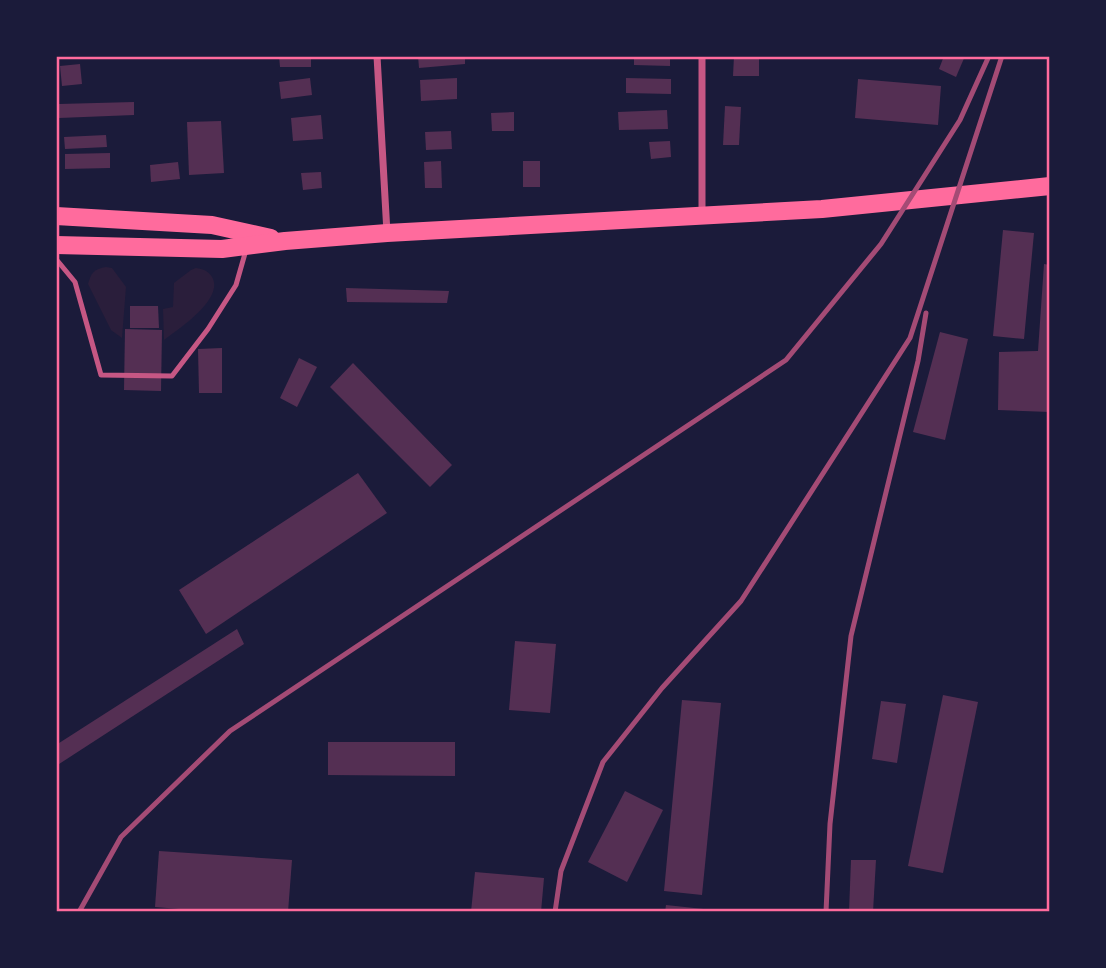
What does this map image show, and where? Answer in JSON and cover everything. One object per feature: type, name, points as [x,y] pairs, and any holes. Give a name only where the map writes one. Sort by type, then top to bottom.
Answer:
[{"type":"main road","points":[[56,245],[222,249],[387,233],[822,209],[1050,186]]},
{"type":"main road","points":[[56,216],[212,225],[285,241]]},
{"type":"street","points":[[377,56],[387,233]]},
{"type":"street","points":[[702,56],[702,215]]},
{"type":"lane","points":[[56,259],[75,282],[101,375],[172,376],[208,329],[236,285],[247,246]]},
{"type":"shaded area","points":[[106,267],[112,268],[126,287],[122,338],[111,330],[88,284],[94,272]]},
{"type":"shaded area","points":[[196,268],[206,271],[212,277],[214,287],[211,296],[197,313],[164,340],[163,309],[173,307],[174,283]]},
{"type":"building","points":[[279,56],[311,56],[311,67],[280,67]]},
{"type":"building","points":[[418,56],[465,56],[465,64],[419,68]]},
{"type":"building","points":[[634,56],[670,56],[670,66],[634,65]]},
{"type":"building","points":[[734,56],[759,56],[759,76],[733,76]]},
{"type":"building","points":[[944,56],[965,56],[956,77],[939,69]]},
{"type":"building","points":[[80,64],[82,84],[62,86],[60,66]]},
{"type":"building","points":[[310,78],[312,95],[281,99],[279,82]]},
{"type":"building","points":[[457,78],[457,99],[421,101],[420,80]]},
{"type":"building","points":[[626,78],[671,79],[671,94],[626,93]]},
{"type":"building","points":[[858,79],[941,86],[938,125],[855,118]]},
{"type":"building","points":[[134,102],[134,115],[59,118],[59,104]]},
{"type":"building","points":[[725,106],[741,107],[739,145],[723,145]]},
{"type":"building","points":[[667,110],[668,129],[619,130],[618,112]]},
{"type":"building","points":[[514,112],[514,131],[492,131],[491,113]]},
{"type":"building","points":[[321,115],[323,139],[293,141],[291,118]]},
{"type":"building","points":[[221,121],[224,173],[189,175],[187,122]]},
{"type":"building","points":[[451,131],[452,149],[426,150],[425,132]]},
{"type":"building","points":[[106,135],[107,147],[65,149],[64,137]]},
{"type":"building","points":[[670,141],[671,157],[651,159],[649,142]]},
{"type":"building","points":[[110,153],[110,168],[65,169],[65,154]]},
{"type":"building","points":[[441,161],[442,188],[425,188],[424,162]]},
{"type":"building","points":[[523,161],[540,161],[540,187],[523,187]]},
{"type":"building","points":[[178,162],[180,179],[151,182],[150,165]]},
{"type":"building","points":[[321,172],[322,188],[303,190],[301,173]]},
{"type":"building","points":[[1003,230],[1034,233],[1024,339],[993,336]]},
{"type":"building","points":[[1044,264],[1050,265],[1050,412],[998,410],[999,352],[1038,351]]},
{"type":"building","points":[[346,288],[449,291],[447,303],[347,302]]},
{"type":"building","points":[[130,306],[158,306],[159,328],[130,328]]},
{"type":"building","points":[[125,329],[162,330],[161,391],[124,390]]},
{"type":"building","points":[[940,332],[968,339],[945,440],[913,432]]},
{"type":"building","points":[[222,348],[222,393],[199,393],[198,349]]},
{"type":"building","points":[[299,358],[317,367],[297,407],[280,398]]},
{"type":"building","points":[[353,363],[452,465],[430,487],[330,387]]},
{"type":"building","points":[[358,473],[387,513],[206,634],[179,590]]},
{"type":"building","points":[[237,629],[244,644],[56,766],[56,745]]},
{"type":"building","points":[[515,641],[556,644],[550,713],[509,710]]},
{"type":"building","points":[[943,695],[978,702],[943,873],[908,866]]},
{"type":"building","points":[[682,700],[721,703],[702,895],[664,891]]},
{"type":"building","points":[[881,701],[906,704],[897,763],[872,759]]},
{"type":"building","points":[[328,742],[455,742],[455,776],[328,775]]},
{"type":"building","points":[[625,791],[663,810],[627,882],[588,862]]},
{"type":"building","points":[[159,851],[292,860],[288,912],[217,912],[155,907]]},
{"type":"building","points":[[851,860],[876,860],[873,912],[849,912]]},
{"type":"building","points":[[475,872],[544,878],[541,912],[471,912]]},
{"type":"building","points":[[666,905],[713,910],[713,912],[665,912]]},
{"type":"railway","points":[[79,912],[121,837],[230,731],[786,360],[881,244],[960,120],[989,56]]},
{"type":"railway","points":[[555,912],[561,871],[603,762],[662,688],[741,601],[910,338],[1002,56]]},
{"type":"railway","points":[[826,912],[830,824],[851,636],[918,361],[926,313]]}]
